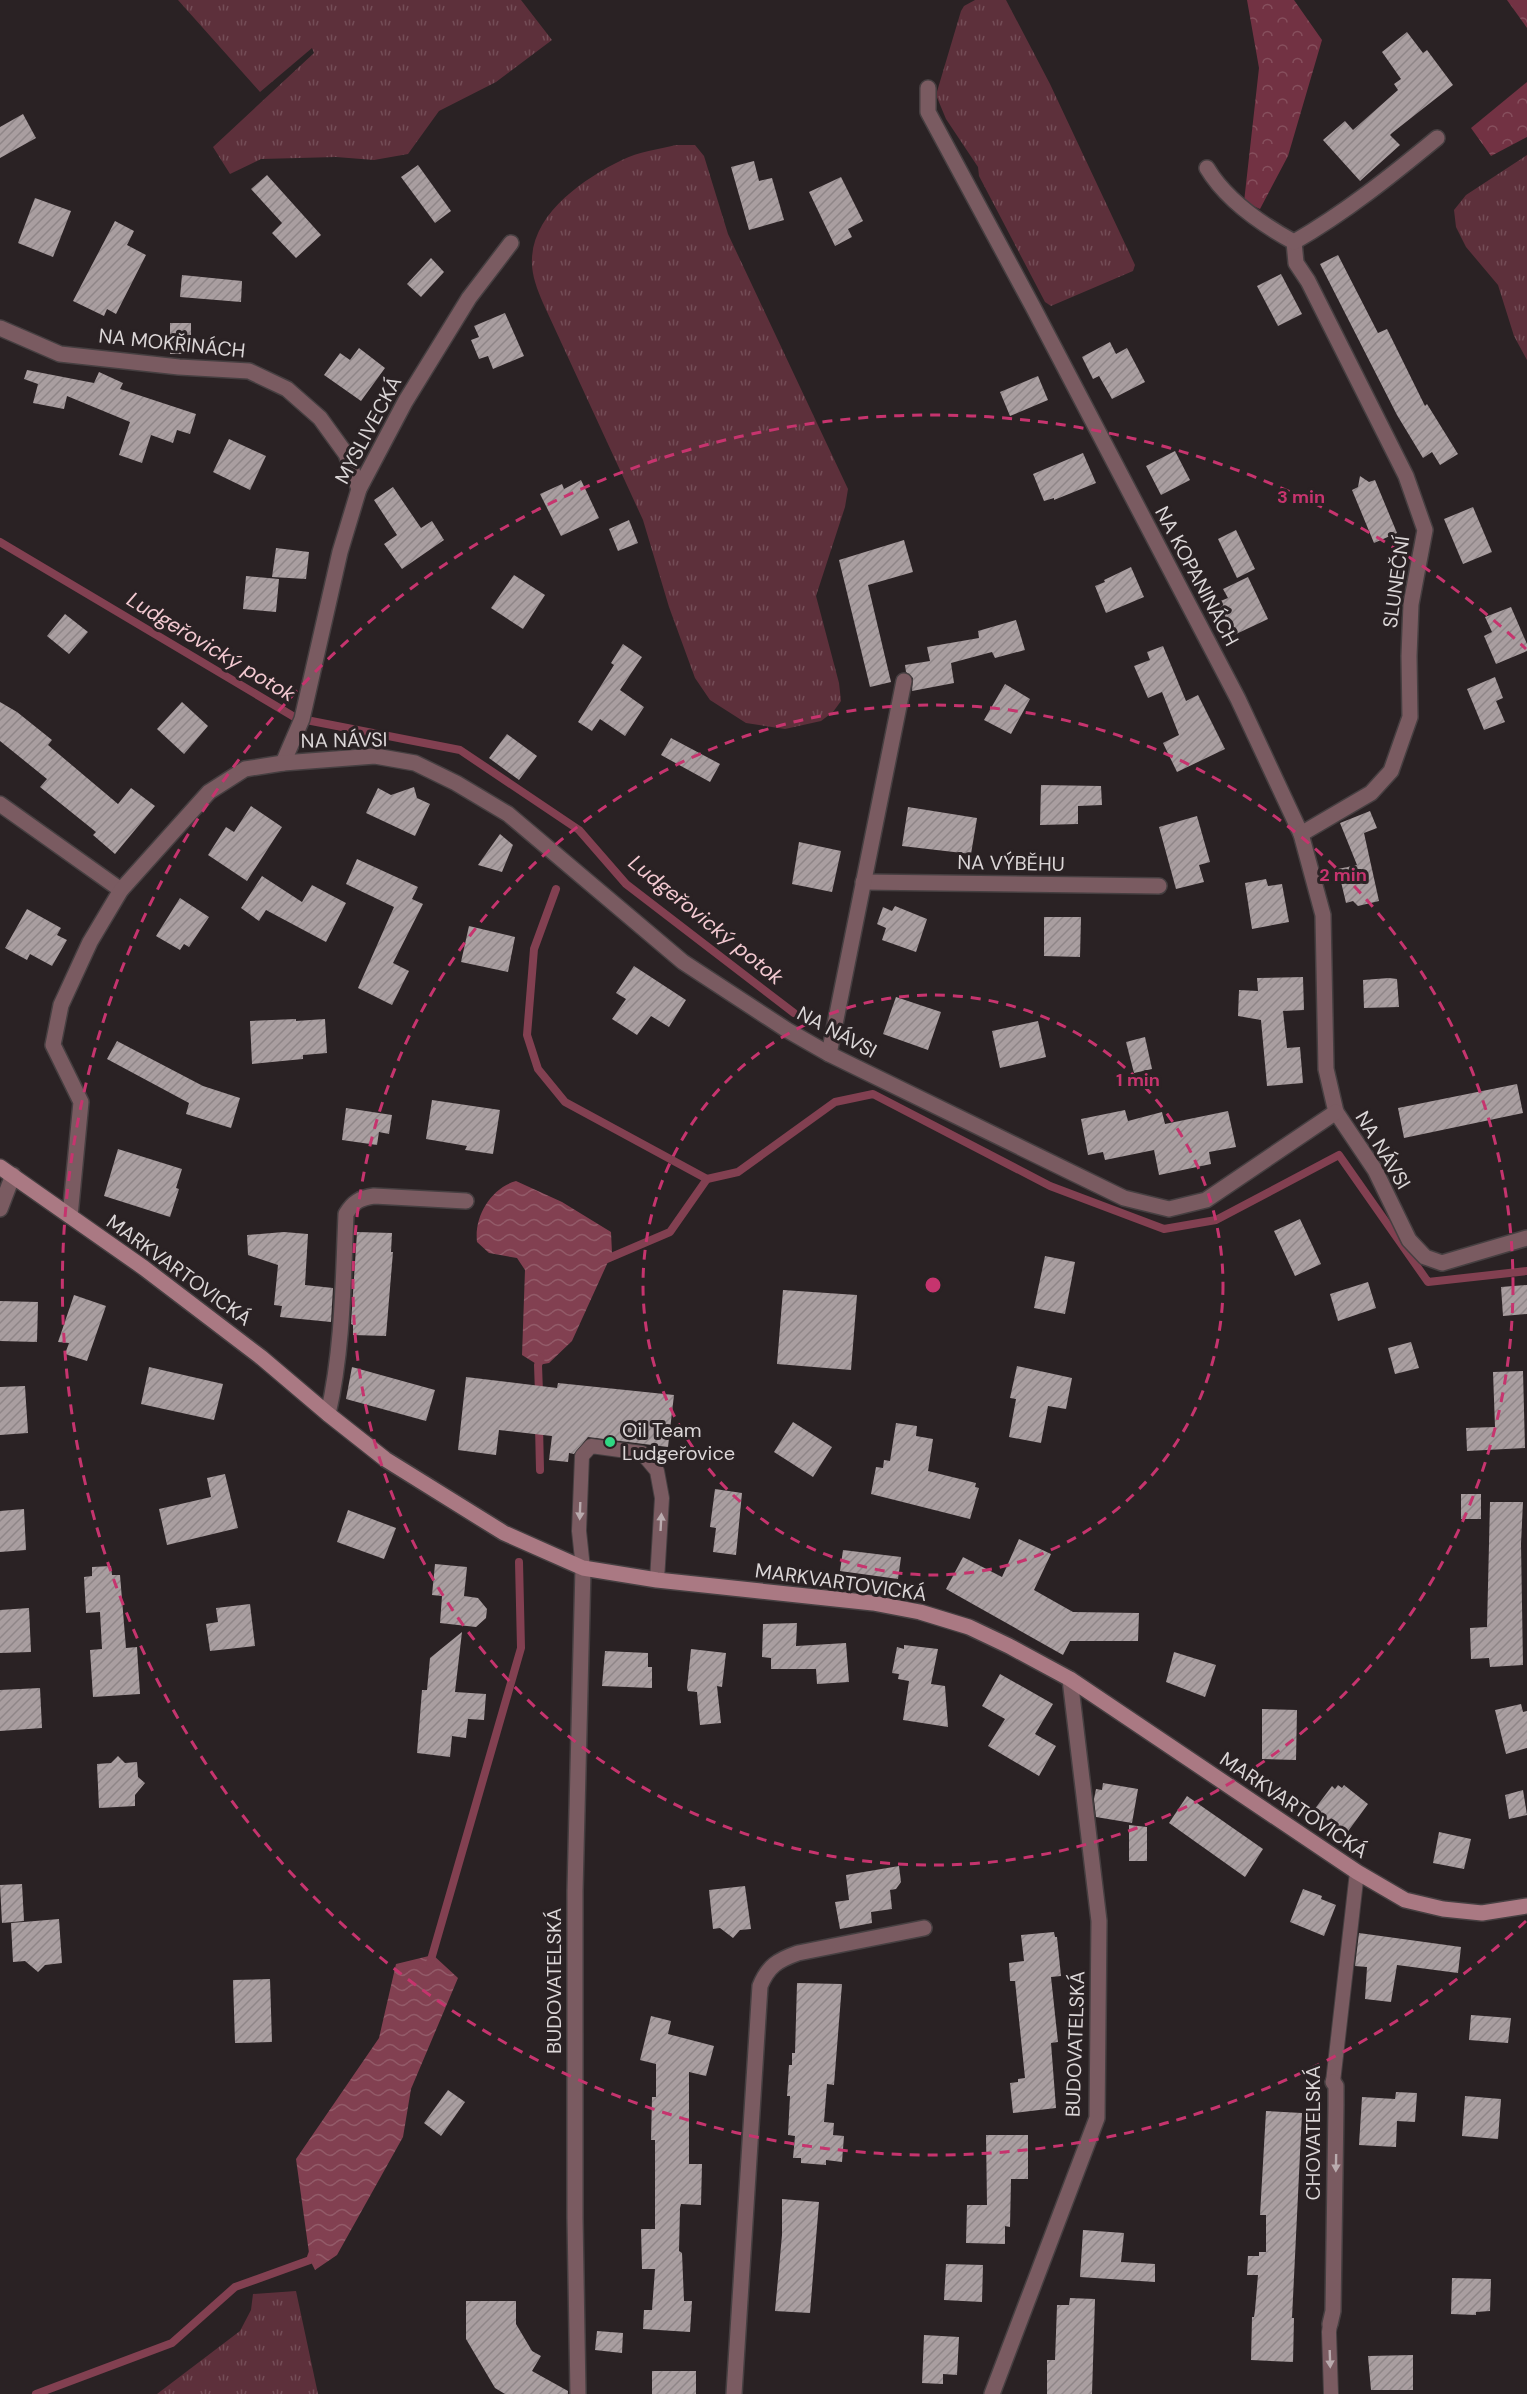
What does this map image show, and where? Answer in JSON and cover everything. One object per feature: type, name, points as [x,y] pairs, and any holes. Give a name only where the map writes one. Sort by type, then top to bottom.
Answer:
[{"type":"street","name":"NA KOPANINÁCH","points":[[928,88],[928,112],[1238,699],[1301,834],[1323,915],[1326,1069],[1336,1112]]},
{"type":"street","points":[[1207,168],[1214,180],[1228,195],[1270,229],[1294,242],[1329,222],[1370,193],[1437,138]]},
{"type":"street","name":"SLUNEČNÍ","points":[[1294,242],[1296,263],[1308,280],[1406,476],[1425,530],[1411,604],[1408,656],[1410,717],[1391,771],[1371,794],[1301,834]]},
{"type":"street","name":"MYSLIVECKÁ","points":[[283,763],[302,719],[340,552],[358,489],[405,402],[463,308],[510,243]]},
{"type":"street","name":"NA MOKŘINÁCH","points":[[0,328],[60,354],[179,367],[249,371],[286,389],[320,418],[346,454],[358,489]]},
{"type":"street","points":[[829,1054],[904,681]]},
{"type":"street","name":"NA NÁVSI","points":[[70,1216],[81,1102],[53,1045],[61,1005],[90,942],[121,891],[209,792],[245,769],[283,763],[375,756],[415,763],[456,783],[508,814],[683,962],[787,1030],[829,1054],[1124,1198],[1169,1209],[1206,1200],[1336,1112],[1375,1170],[1410,1240],[1425,1257],[1442,1263],[1527,1238]]},
{"type":"street","points":[[0,804],[121,891]]},
{"type":"street","name":"NA VÝBĚHU","points":[[863,882],[1159,886]]},
{"type":"street","points":[[0,1209],[6,1171]]},
{"type":"street","name":"MARKVARTOVICKÁ","points":[[6,1171],[144,1268],[262,1358],[385,1459],[504,1533],[583,1569],[657,1580],[873,1603],[920,1612],[969,1627],[1070,1679],[1357,1872],[1405,1900],[1443,1909],[1482,1913],[1527,1906]]},
{"type":"street","points":[[328,1414],[336,1381],[342,1315],[346,1215],[350,1206],[356,1200],[374,1196],[466,1201]]},
{"type":"street","name":"BUDOVATELSKÁ","points":[[578,2394],[575,2218],[575,1891],[583,1569]]},
{"type":"street","name":"BUDOVATELSKÁ","points":[[992,2394],[1097,2118],[1100,1922],[1070,1679]]},
{"type":"street","points":[[734,2394],[762,1980],[771,1966],[783,1958],[798,1953],[924,1929]]},
{"type":"street","name":"CHOVATELSKÁ","points":[[1330,2324],[1333,2311],[1336,2104],[1336,2086],[1333,2082]]},
{"type":"lane","points":[[583,1569],[579,1531],[582,1456],[591,1446],[642,1454],[657,1472],[662,1498],[657,1580]]},
{"type":"lane","name":"CHOVATELSKÁ","points":[[1333,2082],[1331,2079],[1357,1872]]},
{"type":"lane","name":"CHOVATELSKÁ","points":[[1330,2324],[1331,2394]]},
{"type":"green space","points":[[178,0],[521,0],[552,40],[496,82],[439,111],[408,154],[374,160],[336,157],[261,159],[230,174],[213,147],[314,53],[312,48],[260,92]]},
{"type":"green space","points":[[975,0],[1006,0],[1050,84],[1135,265],[1133,271],[1051,306],[1045,302],[979,176],[978,167],[946,119],[936,95],[961,11],[964,6]]},
{"type":"green space","points":[[1247,0],[1294,0],[1322,40],[1288,156],[1260,209],[1244,202],[1259,68]]},
{"type":"green space","points":[[1507,0],[1527,0],[1527,28]]},
{"type":"green space","points":[[1527,82],[1527,137],[1491,156],[1471,128]]},
{"type":"green space","points":[[676,145],[695,145],[704,156],[728,234],[848,489],[845,507],[816,596],[839,683],[841,701],[833,712],[821,721],[785,729],[746,723],[710,700],[695,678],[669,607],[643,520],[543,303],[533,276],[532,258],[535,241],[542,226],[564,198],[593,176],[628,157]]},
{"type":"green space","points":[[1527,155],[1527,360],[1514,336],[1498,285],[1466,247],[1456,227],[1454,210],[1466,195]]},
{"type":"green space","points":[[296,2291],[318,2394],[157,2394],[240,2331],[251,2310],[253,2294]]},
{"type":"water","points":[[516,1181],[562,1202],[611,1232],[612,1253],[572,1341],[549,1363],[538,1365],[522,1355],[525,1270],[517,1258],[489,1253],[477,1242],[478,1222],[486,1204],[499,1190]]},
{"type":"water","points":[[433,1955],[458,1978],[411,2089],[403,2137],[337,2255],[315,2270],[310,2260],[296,2159],[379,2038],[396,1964]]},
{"type":"building","points":[[1407,32],[1423,53],[1427,50],[1453,85],[1390,135],[1400,145],[1360,181],[1323,140],[1345,121],[1353,130],[1398,90],[1394,84],[1401,79],[1382,52]]},
{"type":"building","points":[[23,114],[36,138],[0,158],[0,127]]},
{"type":"building","points":[[754,161],[759,181],[772,178],[784,220],[749,230],[731,167]]},
{"type":"building","points":[[418,165],[451,211],[435,223],[401,177]]},
{"type":"building","points":[[267,175],[321,235],[296,258],[272,233],[282,223],[251,189]]},
{"type":"building","points":[[841,177],[863,221],[848,229],[852,237],[835,246],[809,192]]},
{"type":"building","points":[[35,198],[71,211],[53,257],[18,243]]},
{"type":"building","points":[[115,221],[134,231],[127,245],[146,255],[116,314],[107,309],[104,316],[73,301]]},
{"type":"building","points":[[1338,255],[1378,333],[1387,329],[1425,406],[1427,404],[1458,454],[1440,465],[1432,452],[1423,458],[1397,415],[1320,264]]},
{"type":"building","points":[[431,258],[444,272],[421,297],[407,284]]},
{"type":"building","points":[[1281,274],[1302,314],[1278,326],[1257,286]]},
{"type":"building","points":[[182,275],[242,281],[241,302],[180,297]]},
{"type":"building","points":[[505,313],[524,356],[493,369],[488,356],[479,359],[471,340],[479,337],[474,326]]},
{"type":"building","points":[[170,323],[191,323],[191,354],[170,354]]},
{"type":"building","points":[[1110,342],[1116,354],[1127,348],[1145,382],[1112,399],[1099,376],[1093,379],[1082,357]]},
{"type":"building","points":[[359,348],[385,368],[361,401],[324,375],[340,353],[350,360]]},
{"type":"building","points":[[27,370],[94,383],[99,372],[123,383],[120,389],[196,414],[190,434],[177,430],[173,443],[151,435],[142,463],[119,455],[130,422],[67,396],[64,409],[33,403],[38,384],[24,379]]},
{"type":"building","points":[[1038,376],[1048,400],[1010,416],[1000,392]]},
{"type":"building","points":[[229,439],[266,456],[250,490],[213,472]]},
{"type":"building","points":[[1175,451],[1190,480],[1161,495],[1146,466]]},
{"type":"building","points":[[1083,453],[1096,483],[1054,500],[1054,498],[1044,501],[1033,474]]},
{"type":"building","points":[[1360,476],[1369,482],[1375,480],[1397,533],[1374,543],[1352,490],[1358,487]]},
{"type":"building","points":[[581,480],[599,518],[561,536],[540,494],[562,484],[564,489]]},
{"type":"building","points":[[393,487],[421,528],[432,521],[444,540],[402,569],[384,544],[397,535],[374,500]]},
{"type":"building","points":[[1473,507],[1492,552],[1463,564],[1444,519]]},
{"type":"building","points":[[629,520],[638,543],[618,551],[609,529]]},
{"type":"building","points":[[1236,530],[1255,569],[1237,578],[1218,539]]},
{"type":"building","points":[[904,540],[913,572],[868,585],[891,682],[870,687],[839,560]]},
{"type":"building","points":[[276,548],[309,552],[306,579],[272,577]]},
{"type":"building","points":[[1131,567],[1144,597],[1106,613],[1095,586]]},
{"type":"building","points":[[514,575],[545,595],[523,629],[491,608]]},
{"type":"building","points":[[246,576],[279,579],[276,612],[243,609]]},
{"type":"building","points":[[1248,577],[1268,619],[1234,635],[1218,602],[1228,598],[1223,589]]},
{"type":"building","points":[[1511,607],[1527,644],[1527,651],[1496,664],[1484,636],[1492,632],[1485,617]]},
{"type":"building","points":[[65,614],[88,632],[69,654],[47,636]]},
{"type":"building","points":[[1016,620],[1025,650],[995,658],[992,652],[951,663],[954,683],[912,691],[913,678],[906,672],[905,665],[930,661],[927,647],[979,638],[978,631]]},
{"type":"building","points":[[623,644],[642,657],[620,690],[644,707],[625,736],[600,719],[592,731],[578,722],[614,665],[611,663]]},
{"type":"building","points":[[1163,646],[1186,701],[1198,695],[1225,749],[1177,772],[1163,743],[1179,735],[1162,692],[1148,698],[1134,666],[1150,660],[1147,652]]},
{"type":"building","points":[[1495,677],[1503,698],[1496,701],[1505,722],[1484,730],[1467,689]]},
{"type":"building","points":[[1005,684],[1030,699],[1011,734],[984,720]]},
{"type":"building","points":[[0,702],[17,712],[52,740],[48,745],[118,804],[131,788],[155,806],[115,854],[93,835],[96,832],[40,787],[47,779],[0,741]]},
{"type":"building","points":[[182,702],[208,726],[184,754],[157,729]]},
{"type":"building","points":[[507,734],[537,756],[519,780],[489,758]]},
{"type":"building","points":[[671,738],[720,764],[710,782],[661,755]]},
{"type":"building","points":[[1041,785],[1101,786],[1102,805],[1078,806],[1078,824],[1040,825]]},
{"type":"building","points":[[414,787],[417,798],[430,804],[415,836],[366,813],[378,788],[391,795]]},
{"type":"building","points":[[251,806],[282,827],[247,881],[208,855],[226,827],[234,832]]},
{"type":"building","points":[[908,807],[977,818],[971,854],[902,846]]},
{"type":"building","points":[[1370,811],[1377,828],[1364,833],[1379,901],[1358,906],[1353,901],[1346,903],[1338,869],[1357,865],[1340,823]]},
{"type":"building","points":[[1197,816],[1210,862],[1199,865],[1204,882],[1176,889],[1159,827]]},
{"type":"building","points":[[500,834],[513,845],[502,872],[478,865]]},
{"type":"building","points":[[799,842],[841,851],[832,892],[792,884]]},
{"type":"building","points":[[357,859],[418,887],[412,899],[423,904],[393,963],[409,971],[392,1005],[358,988],[394,907],[346,884]]},
{"type":"building","points":[[262,876],[302,902],[312,885],[346,903],[326,942],[266,910],[259,921],[241,908]]},
{"type":"building","points":[[1266,879],[1268,886],[1282,884],[1289,922],[1252,929],[1245,883]]},
{"type":"building","points":[[180,898],[209,917],[189,947],[184,944],[180,950],[156,936]]},
{"type":"building","points":[[895,906],[927,919],[916,952],[882,940],[886,928],[877,924],[883,907],[892,911]]},
{"type":"building","points":[[27,909],[61,928],[57,935],[67,940],[52,966],[30,954],[27,960],[5,948]]},
{"type":"building","points":[[1044,917],[1081,917],[1080,957],[1044,956]]},
{"type":"building","points":[[469,926],[515,937],[508,972],[461,962]]},
{"type":"building","points":[[634,966],[686,1000],[669,1027],[651,1016],[637,1035],[612,1019],[626,999],[616,993]]},
{"type":"building","points":[[1303,977],[1304,1010],[1283,1011],[1287,1048],[1300,1047],[1303,1083],[1267,1086],[1261,1020],[1238,1016],[1239,990],[1258,991],[1257,978]]},
{"type":"building","points":[[1397,979],[1399,1007],[1364,1008],[1363,980]]},
{"type":"building","points":[[896,997],[941,1012],[928,1050],[883,1034]]},
{"type":"building","points":[[296,1019],[296,1021],[325,1019],[327,1053],[303,1055],[303,1059],[252,1064],[250,1021]]},
{"type":"building","points":[[1038,1021],[1046,1057],[1000,1068],[992,1031]]},
{"type":"building","points":[[1145,1037],[1152,1069],[1134,1073],[1126,1042]]},
{"type":"building","points":[[117,1041],[203,1086],[240,1098],[231,1128],[186,1114],[189,1103],[107,1059]]},
{"type":"building","points":[[1517,1084],[1523,1113],[1404,1138],[1398,1108]]},
{"type":"building","points":[[432,1100],[500,1110],[493,1154],[465,1150],[467,1146],[426,1139]]},
{"type":"building","points":[[346,1108],[392,1115],[389,1134],[379,1132],[377,1145],[342,1140]]},
{"type":"building","points":[[1125,1110],[1128,1121],[1162,1112],[1165,1124],[1228,1111],[1236,1147],[1209,1152],[1211,1164],[1159,1175],[1154,1150],[1105,1160],[1103,1152],[1088,1155],[1081,1119]]},
{"type":"building","points":[[118,1149],[182,1169],[176,1188],[179,1189],[170,1217],[104,1196]]},
{"type":"building","points":[[1300,1219],[1321,1264],[1295,1276],[1274,1231]]},
{"type":"building","points":[[284,1232],[308,1234],[305,1285],[333,1288],[331,1322],[280,1317],[282,1306],[274,1305],[278,1265],[248,1255],[247,1235]]},
{"type":"building","points":[[357,1232],[392,1233],[391,1252],[393,1252],[386,1336],[353,1335],[351,1324]]},
{"type":"building","points":[[1045,1256],[1075,1262],[1065,1314],[1034,1308]]},
{"type":"building","points":[[1368,1282],[1376,1308],[1338,1321],[1330,1294]]},
{"type":"building","points":[[1527,1285],[1527,1314],[1503,1316],[1501,1287]]},
{"type":"building","points":[[783,1290],[857,1295],[851,1370],[777,1364]]},
{"type":"building","points":[[74,1295],[106,1306],[87,1361],[65,1354],[69,1343],[58,1342]]},
{"type":"building","points":[[0,1301],[38,1302],[37,1342],[0,1341]]},
{"type":"building","points":[[1411,1342],[1419,1368],[1395,1374],[1388,1348]]},
{"type":"building","points":[[1017,1366],[1072,1378],[1066,1409],[1048,1406],[1041,1443],[1009,1437],[1016,1399],[1010,1398]]},
{"type":"building","points":[[149,1367],[223,1384],[214,1420],[141,1404]]},
{"type":"building","points":[[352,1367],[435,1390],[426,1421],[346,1399]]},
{"type":"building","points":[[1523,1371],[1525,1448],[1467,1451],[1466,1428],[1495,1427],[1493,1372]]},
{"type":"building","points":[[466,1377],[557,1388],[558,1383],[674,1395],[668,1447],[588,1437],[574,1454],[569,1453],[568,1462],[549,1460],[552,1436],[499,1430],[496,1455],[458,1450]]},
{"type":"building","points":[[25,1386],[28,1433],[0,1435],[0,1387]]},
{"type":"building","points":[[793,1422],[832,1447],[813,1477],[774,1452]]},
{"type":"building","points":[[896,1423],[917,1426],[916,1436],[933,1439],[928,1471],[976,1483],[975,1487],[979,1488],[970,1519],[871,1494],[876,1467],[883,1468],[884,1460],[890,1461]]},
{"type":"building","points":[[225,1474],[238,1528],[167,1545],[159,1509],[211,1497],[207,1478]]},
{"type":"building","points":[[715,1489],[742,1493],[736,1555],[713,1552],[716,1528],[710,1527]]},
{"type":"building","points":[[1461,1494],[1481,1494],[1481,1519],[1461,1519]]},
{"type":"building","points":[[1490,1502],[1523,1502],[1521,1544],[1523,1665],[1490,1667],[1489,1658],[1471,1659],[1470,1628],[1487,1627]]},
{"type":"building","points":[[24,1509],[26,1550],[0,1552],[0,1511]]},
{"type":"building","points":[[348,1510],[396,1528],[384,1559],[337,1542]]},
{"type":"building","points":[[1019,1539],[1051,1554],[1034,1590],[1073,1612],[1139,1613],[1138,1641],[1070,1641],[1063,1655],[946,1589],[963,1557],[1002,1577]]},
{"type":"building","points":[[843,1550],[901,1557],[898,1579],[840,1571]]},
{"type":"building","points":[[435,1564],[467,1567],[464,1596],[478,1598],[487,1609],[486,1618],[476,1627],[440,1623],[442,1596],[432,1595]]},
{"type":"building","points":[[111,1566],[112,1575],[120,1575],[126,1648],[137,1647],[140,1694],[93,1697],[90,1650],[102,1649],[100,1612],[86,1613],[84,1577],[92,1576],[92,1567]]},
{"type":"building","points":[[250,1604],[255,1646],[210,1651],[206,1624],[218,1622],[216,1608]]},
{"type":"building","points":[[29,1608],[31,1652],[0,1653],[0,1610]]},
{"type":"building","points":[[797,1623],[796,1646],[846,1643],[849,1682],[817,1684],[816,1669],[771,1669],[771,1658],[762,1657],[763,1624]]},
{"type":"building","points":[[462,1632],[455,1692],[486,1694],[484,1720],[468,1719],[466,1738],[452,1736],[450,1757],[417,1753],[422,1690],[427,1690],[430,1658]]},
{"type":"building","points":[[904,1645],[938,1649],[931,1684],[945,1686],[948,1727],[903,1720],[909,1681],[898,1679],[899,1674],[892,1673],[897,1647],[904,1649]]},
{"type":"building","points":[[691,1649],[726,1653],[722,1687],[717,1686],[721,1723],[700,1725],[697,1692],[688,1691],[687,1688]]},
{"type":"building","points":[[605,1651],[648,1653],[648,1667],[652,1667],[652,1688],[602,1686]]},
{"type":"building","points":[[1174,1652],[1216,1665],[1205,1697],[1166,1682]]},
{"type":"building","points":[[1000,1674],[1053,1704],[1035,1734],[1056,1746],[1039,1776],[988,1746],[1005,1719],[982,1706]]},
{"type":"building","points":[[40,1688],[42,1728],[0,1731],[0,1690]]},
{"type":"building","points":[[1521,1704],[1523,1712],[1527,1711],[1527,1748],[1506,1754],[1495,1710]]},
{"type":"building","points":[[1262,1709],[1297,1710],[1296,1760],[1262,1759]]},
{"type":"building","points":[[118,1756],[125,1763],[137,1762],[138,1777],[145,1783],[135,1795],[135,1806],[99,1808],[97,1764],[111,1763]]},
{"type":"building","points":[[1103,1783],[1138,1789],[1132,1823],[1096,1817],[1094,1799],[1096,1789],[1102,1790]]},
{"type":"building","points":[[1338,1785],[1342,1788],[1344,1785],[1368,1804],[1346,1834],[1314,1810],[1332,1786],[1335,1789]]},
{"type":"building","points":[[1523,1790],[1527,1815],[1509,1819],[1505,1795]]},
{"type":"building","points":[[1187,1796],[1263,1849],[1245,1877],[1169,1823]]},
{"type":"building","points":[[1129,1825],[1147,1827],[1147,1861],[1129,1861]]},
{"type":"building","points":[[1439,1832],[1471,1839],[1464,1869],[1433,1863]]},
{"type":"building","points":[[899,1866],[901,1882],[896,1889],[890,1890],[892,1909],[871,1912],[872,1923],[840,1929],[835,1902],[849,1900],[846,1875]]},
{"type":"building","points":[[22,1884],[24,1921],[2,1923],[0,1885]]},
{"type":"building","points":[[745,1886],[751,1929],[740,1930],[733,1938],[720,1928],[713,1929],[709,1890]]},
{"type":"building","points":[[1303,1889],[1322,1896],[1321,1899],[1336,1905],[1324,1936],[1290,1922]]},
{"type":"building","points":[[59,1919],[62,1963],[45,1965],[38,1972],[25,1961],[13,1962],[11,1923]]},
{"type":"building","points":[[1054,1932],[1057,1937],[1061,1976],[1051,1977],[1058,2042],[1051,2043],[1056,2108],[1013,2113],[1010,2083],[1025,2078],[1015,1981],[1010,1981],[1009,1963],[1024,1961],[1021,1935]]},
{"type":"building","points":[[1359,1933],[1461,1947],[1458,1973],[1397,1965],[1391,2002],[1365,1999],[1367,1967],[1355,1966]]},
{"type":"building","points":[[270,1979],[272,2042],[235,2043],[233,1980]]},
{"type":"building","points":[[797,1983],[842,1984],[834,2085],[827,2084],[824,2122],[834,2123],[833,2135],[844,2136],[842,2162],[826,2160],[826,2165],[801,2163],[801,2158],[793,2158],[795,2136],[788,2135],[790,2096],[787,2096],[789,2065],[792,2065],[792,2053],[795,2053]]},
{"type":"building","points":[[1471,2015],[1511,2018],[1508,2043],[1469,2040]]},
{"type":"building","points":[[651,2016],[671,2021],[668,2034],[714,2046],[706,2076],[689,2072],[689,2164],[702,2164],[701,2205],[681,2204],[680,2208],[679,2251],[682,2253],[684,2301],[692,2301],[690,2332],[643,2329],[644,2310],[652,2310],[655,2269],[642,2269],[641,2229],[655,2229],[655,2140],[651,2140],[652,2097],[656,2097],[656,2064],[640,2060]]},
{"type":"building","points":[[448,2090],[465,2102],[441,2136],[424,2123]]},
{"type":"building","points":[[1396,2092],[1417,2093],[1415,2122],[1397,2121],[1396,2147],[1359,2145],[1362,2097],[1395,2099]]},
{"type":"building","points":[[1465,2096],[1501,2099],[1498,2139],[1462,2136]]},
{"type":"building","points":[[1266,2111],[1302,2113],[1292,2318],[1294,2318],[1293,2362],[1251,2360],[1252,2317],[1254,2317],[1258,2275],[1247,2275],[1248,2256],[1259,2256],[1259,2252],[1266,2252],[1266,2215],[1260,2215]]},
{"type":"building","points":[[986,2135],[1028,2135],[1028,2179],[1011,2179],[1010,2227],[1005,2226],[1005,2244],[966,2243],[967,2205],[987,2205]]},
{"type":"building","points":[[782,2199],[819,2202],[810,2313],[775,2311],[782,2235]]},
{"type":"building","points":[[1083,2230],[1124,2233],[1121,2262],[1155,2264],[1155,2282],[1080,2277]]},
{"type":"building","points":[[946,2264],[983,2265],[982,2302],[944,2300]]},
{"type":"building","points":[[1452,2278],[1491,2279],[1490,2311],[1476,2312],[1476,2315],[1451,2314]]},
{"type":"building","points":[[1070,2298],[1095,2299],[1092,2394],[1047,2394],[1047,2360],[1055,2360],[1057,2305],[1069,2305]]},
{"type":"building","points":[[466,2301],[516,2301],[516,2324],[532,2351],[541,2356],[532,2371],[568,2391],[568,2394],[505,2394],[495,2388],[466,2339]]},
{"type":"building","points":[[597,2331],[623,2333],[622,2353],[595,2350]]},
{"type":"building","points":[[924,2335],[959,2337],[957,2375],[943,2374],[943,2384],[922,2383]]},
{"type":"building","points":[[1413,2355],[1413,2390],[1371,2390],[1368,2356]]},
{"type":"building","points":[[652,2371],[696,2371],[696,2394],[652,2394]]},
{"type":"waterway","name":"Ludgeřovický potok","points":[[0,542],[296,718],[460,750],[579,830],[626,884],[794,1013]]},
{"type":"waterway","points":[[556,889],[534,949],[527,1035],[538,1069],[565,1102],[707,1179]]},
{"type":"waterway","name":"Ludgeřovický potok","points":[[602,1261],[670,1232],[707,1179],[738,1172],[835,1102],[873,1094],[1050,1186],[1164,1229],[1216,1220],[1339,1155],[1428,1282],[1527,1271]]},
{"type":"waterway","points":[[539,1393],[538,1365],[541,1358]]},
{"type":"waterway","points":[[539,1426],[540,1470]]},
{"type":"waterway","points":[[430,1963],[521,1648],[519,1562]]},
{"type":"waterway","points":[[36,2394],[172,2343],[235,2287],[310,2260],[313,2252]]},
{"type":"place","name":"Oil Team Ludgeřovice","points":[[610,1442]]}]
